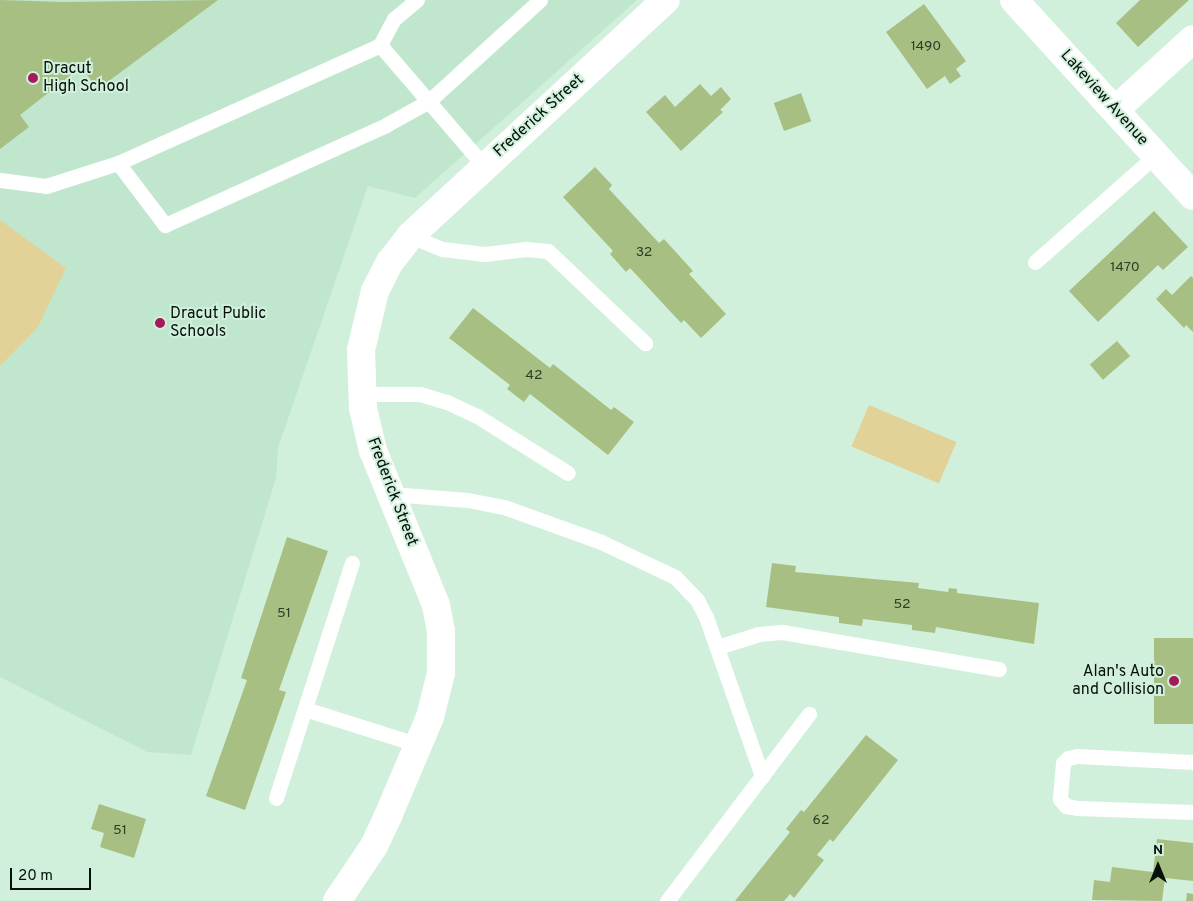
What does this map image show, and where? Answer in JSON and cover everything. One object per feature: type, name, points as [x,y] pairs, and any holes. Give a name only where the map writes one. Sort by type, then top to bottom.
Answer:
[{"type":"street","name":"Frederick Street","points":[[337,901],[374,846],[418,745],[438,692],[441,673],[441,631],[436,605],[373,451],[361,394],[361,350],[370,306],[390,262],[410,236],[666,0]]},
{"type":"street","name":"Lakeview Avenue","points":[[1014,0],[1193,196]]},
{"type":"street","points":[[1115,110],[1193,39]]},
{"type":"lane","points":[[0,180],[46,186],[118,163],[380,45],[394,19],[417,0]]},
{"type":"lane","points":[[118,163],[165,225],[386,125],[430,101],[540,0]]},
{"type":"lane","points":[[380,45],[484,166]]},
{"type":"lane","points":[[1034,262],[1156,155]]},
{"type":"lane","points":[[410,236],[442,249],[477,254],[526,249],[548,251],[645,343]]},
{"type":"lane","points":[[361,394],[420,394],[447,402],[477,416],[568,473]]},
{"type":"lane","points":[[391,494],[468,500],[504,508],[601,542],[675,577],[697,600],[718,647],[762,776]]},
{"type":"lane","points":[[276,798],[352,563]]},
{"type":"lane","points":[[718,647],[759,634],[782,632],[999,669]]},
{"type":"lane","points":[[305,709],[418,745]]},
{"type":"lane","points":[[667,901],[809,714]]},
{"type":"lane","points":[[1193,762],[1077,756],[1068,758],[1063,763],[1060,799],[1066,806],[1076,808],[1193,812]]},
{"type":"shaded area","name":"Dracut Public Schools","points":[[0,0],[637,0],[415,198],[368,186],[278,448],[276,478],[191,755],[147,752],[0,677]]},
{"type":"shaded area","points":[[0,220],[66,268],[38,327],[0,366]]},
{"type":"shaded area","points":[[869,405],[956,442],[939,484],[851,446]]},
{"type":"building","name":"Dracut High School","points":[[0,0],[63,2],[218,0],[98,89],[81,67],[20,115],[29,127],[0,149]]},
{"type":"building","points":[[1140,0],[1189,0],[1138,47],[1116,23]]},
{"type":"building","points":[[924,4],[966,61],[956,69],[961,76],[950,84],[945,76],[927,89],[886,32]]},
{"type":"building","points":[[700,84],[711,96],[721,87],[731,99],[720,110],[723,112],[681,151],[646,112],[665,95],[675,107]]},
{"type":"building","points":[[801,93],[811,121],[784,131],[774,103]]},
{"type":"building","points":[[595,167],[612,185],[609,189],[659,243],[664,239],[693,271],[689,274],[726,314],[701,338],[684,320],[681,323],[630,268],[626,272],[610,254],[613,251],[563,197]]},
{"type":"building","points":[[1154,211],[1188,247],[1163,270],[1158,265],[1098,322],[1069,291]]},
{"type":"building","points":[[1191,276],[1193,278],[1193,332],[1186,325],[1184,328],[1156,299],[1166,289],[1172,295]]},
{"type":"building","points":[[473,308],[550,368],[553,364],[611,410],[614,407],[634,422],[608,455],[530,394],[524,402],[507,389],[510,385],[449,338]]},
{"type":"building","points":[[1117,341],[1130,356],[1103,380],[1090,365]]},
{"type":"building","points":[[287,537],[328,551],[279,690],[286,692],[245,810],[206,796],[247,680],[241,678]]},
{"type":"building","points":[[772,563],[796,566],[795,572],[919,583],[918,588],[948,592],[949,588],[957,589],[957,593],[1039,603],[1034,644],[936,627],[935,633],[912,630],[912,625],[863,619],[862,626],[839,623],[839,617],[766,607]]},
{"type":"building","name":"Alan's Auto and Collision","points":[[1154,638],[1193,638],[1193,724],[1154,724]]},
{"type":"building","points":[[866,735],[898,760],[833,842],[830,839],[817,855],[824,860],[794,898],[790,894],[784,901],[735,901],[790,832],[786,829],[801,810],[804,812]]},
{"type":"building","points":[[99,804],[146,819],[134,858],[100,847],[104,833],[91,829]]},
{"type":"building","points":[[1157,839],[1193,843],[1193,881],[1165,878],[1162,901],[1092,900],[1094,880],[1110,882],[1112,867],[1153,872]]},
{"type":"building","points":[[1187,893],[1193,894],[1193,901],[1186,901]]},
{"type":"place","name":"Dracut High School","points":[[33,78]]},
{"type":"place","name":"Dracut Public Schools","points":[[160,323]]},
{"type":"place","name":"Alan's Auto and Collision","points":[[1174,681]]}]
